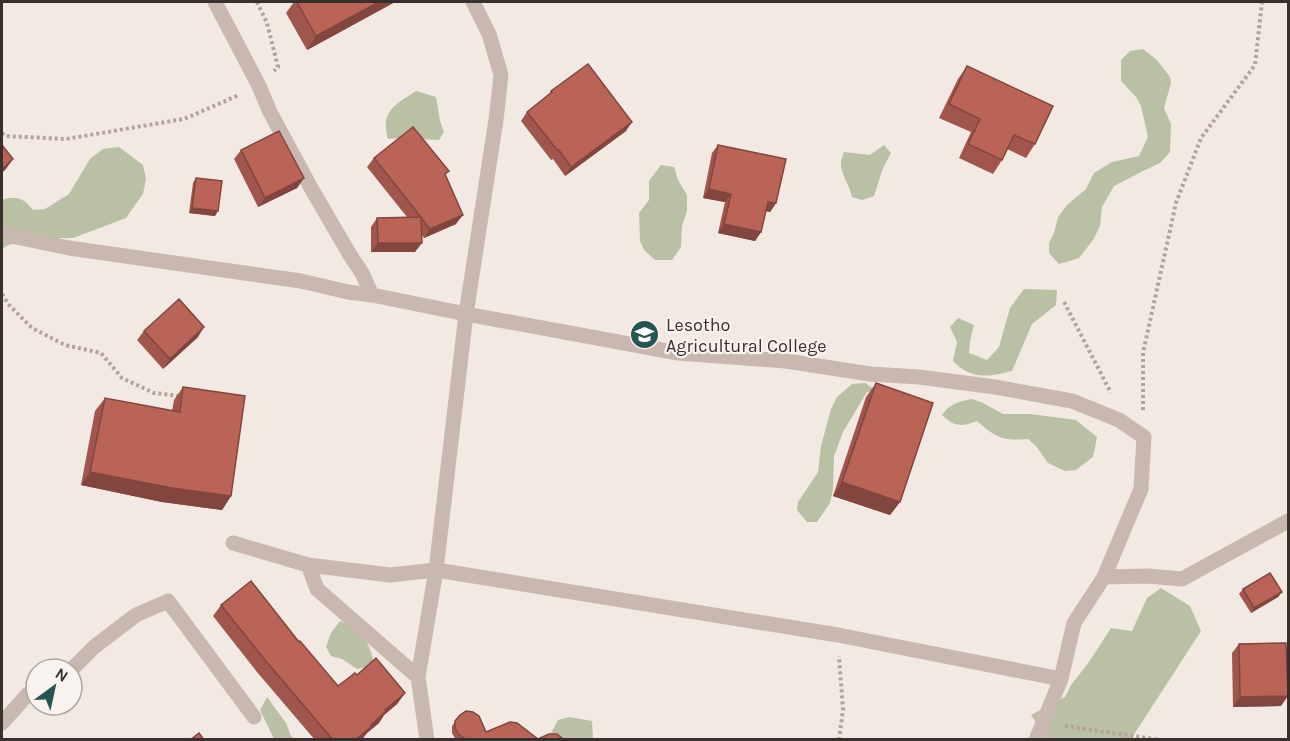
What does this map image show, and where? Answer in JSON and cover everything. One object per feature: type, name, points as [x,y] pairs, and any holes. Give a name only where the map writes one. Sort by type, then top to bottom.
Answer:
[{"type":"street","points":[[215,2],[270,112],[311,188],[362,273],[372,295]]},
{"type":"street","points":[[427,740],[418,677],[436,570],[466,314],[501,75],[489,34],[473,2]]},
{"type":"street","points":[[2,234],[69,248],[301,281],[348,292],[678,353],[786,361],[870,374],[919,377],[994,387],[1072,401],[1119,420],[1144,436],[1141,489],[1104,577],[1074,623],[1061,679],[1036,740]]},
{"type":"street","points":[[1104,577],[1147,576],[1182,579],[1288,521]]},
{"type":"street","points":[[233,543],[308,565],[390,575],[436,570],[838,634],[1061,679]]},
{"type":"street","points":[[308,565],[317,589],[418,677]]},
{"type":"street","points":[[84,657],[136,615],[168,601],[254,717]]},
{"type":"street","points":[[2,723],[24,698]]},
{"type":"path","points":[[2,133],[5,136],[66,140],[184,119],[259,86],[279,67],[267,23],[257,2]]},
{"type":"path","points":[[1144,436],[1143,353],[1176,203],[1201,138],[1255,65],[1262,2]]},
{"type":"path","points":[[2,294],[8,304],[32,328],[65,345],[100,353],[122,378],[154,393],[188,397]]},
{"type":"path","points":[[1064,302],[1114,398]]},
{"type":"path","points":[[838,634],[843,710],[839,740]]},
{"type":"path","points":[[1043,723],[1161,740]]},
{"type":"green space","points":[[1143,49],[1157,60],[1170,77],[1171,83],[1164,108],[1171,124],[1170,152],[1160,163],[1114,186],[1102,207],[1100,226],[1093,240],[1079,258],[1059,264],[1049,253],[1049,243],[1058,217],[1067,205],[1086,189],[1094,173],[1112,162],[1139,156],[1148,137],[1141,106],[1121,81],[1121,60],[1130,51]]},
{"type":"green space","points":[[416,91],[436,97],[444,132],[439,140],[388,139],[386,122],[388,115],[396,105]]},
{"type":"green space","points":[[884,145],[891,153],[883,168],[874,196],[862,200],[852,197],[841,166],[844,152],[870,155]]},
{"type":"green space","points":[[119,147],[143,165],[146,179],[143,194],[126,218],[73,238],[43,238],[19,242],[6,246],[2,250],[2,200],[16,198],[23,200],[33,210],[45,209],[69,194],[90,159],[103,149]]},
{"type":"green space","points":[[661,165],[674,167],[678,180],[687,195],[687,211],[682,226],[681,247],[672,260],[655,260],[644,250],[640,241],[639,213],[649,200],[649,181]]},
{"type":"green space","points":[[1024,289],[1057,290],[1056,305],[1032,324],[1012,371],[996,375],[974,374],[953,361],[957,342],[950,327],[958,318],[974,325],[969,353],[987,360],[999,347],[1010,308]]},
{"type":"green space","points":[[865,383],[877,391],[867,392],[843,432],[834,456],[833,489],[830,503],[817,522],[807,522],[797,510],[798,502],[818,472],[821,446],[831,409],[837,397],[852,384]]},
{"type":"green space","points":[[972,399],[1003,414],[1031,414],[1076,420],[1097,437],[1093,457],[1076,470],[1065,471],[1048,463],[1028,439],[1005,439],[995,435],[977,421],[958,425],[942,415],[955,404]]},
{"type":"green space","points":[[1161,588],[1190,606],[1201,631],[1131,739],[1047,739],[1031,715],[1065,697],[1111,628],[1132,631],[1147,598]]},
{"type":"green space","points":[[340,621],[354,628],[364,638],[373,657],[374,665],[357,669],[342,659],[331,656],[326,647],[331,633]]},
{"type":"green space","points":[[267,697],[295,739],[274,739],[260,710]]},
{"type":"green space","points":[[569,717],[592,721],[593,739],[557,739],[550,735],[558,720]]},
{"type":"building","points":[[297,2],[379,2],[316,36]]},
{"type":"building","points":[[588,64],[632,122],[571,167],[527,112]]},
{"type":"building","points":[[967,66],[1053,106],[1035,144],[1014,135],[1002,160],[968,144],[980,119],[949,104]]},
{"type":"building","points":[[413,127],[449,171],[445,174],[463,215],[430,229],[421,218],[422,243],[378,243],[377,218],[421,217],[374,158]]},
{"type":"building","points":[[279,131],[304,178],[265,198],[241,150]]},
{"type":"building","points":[[2,145],[13,159],[2,169]]},
{"type":"building","points":[[718,145],[786,159],[776,203],[768,202],[761,232],[724,224],[731,194],[709,189]]},
{"type":"building","points":[[196,178],[222,181],[218,211],[192,208]]},
{"type":"building","points":[[179,299],[204,327],[170,359],[144,331]]},
{"type":"building","points":[[876,383],[933,403],[900,502],[842,482]]},
{"type":"building","points":[[183,387],[245,396],[231,496],[172,488],[90,472],[105,398],[180,412]]},
{"type":"building","points":[[1270,573],[1282,592],[1254,608],[1243,589]]},
{"type":"building","points":[[251,581],[299,642],[338,686],[355,673],[357,675],[376,658],[405,693],[355,740],[333,740],[221,605]]},
{"type":"building","points":[[1286,643],[1288,696],[1240,697],[1239,644]]},
{"type":"building","points":[[466,711],[479,716],[486,732],[510,722],[517,723],[538,739],[549,734],[557,734],[564,740],[467,740],[458,734],[455,728],[455,721]]},
{"type":"building","points":[[199,733],[204,740],[190,740]]},
{"type":"place","name":"Lesotho Agricultural College","points":[[645,335]]}]
